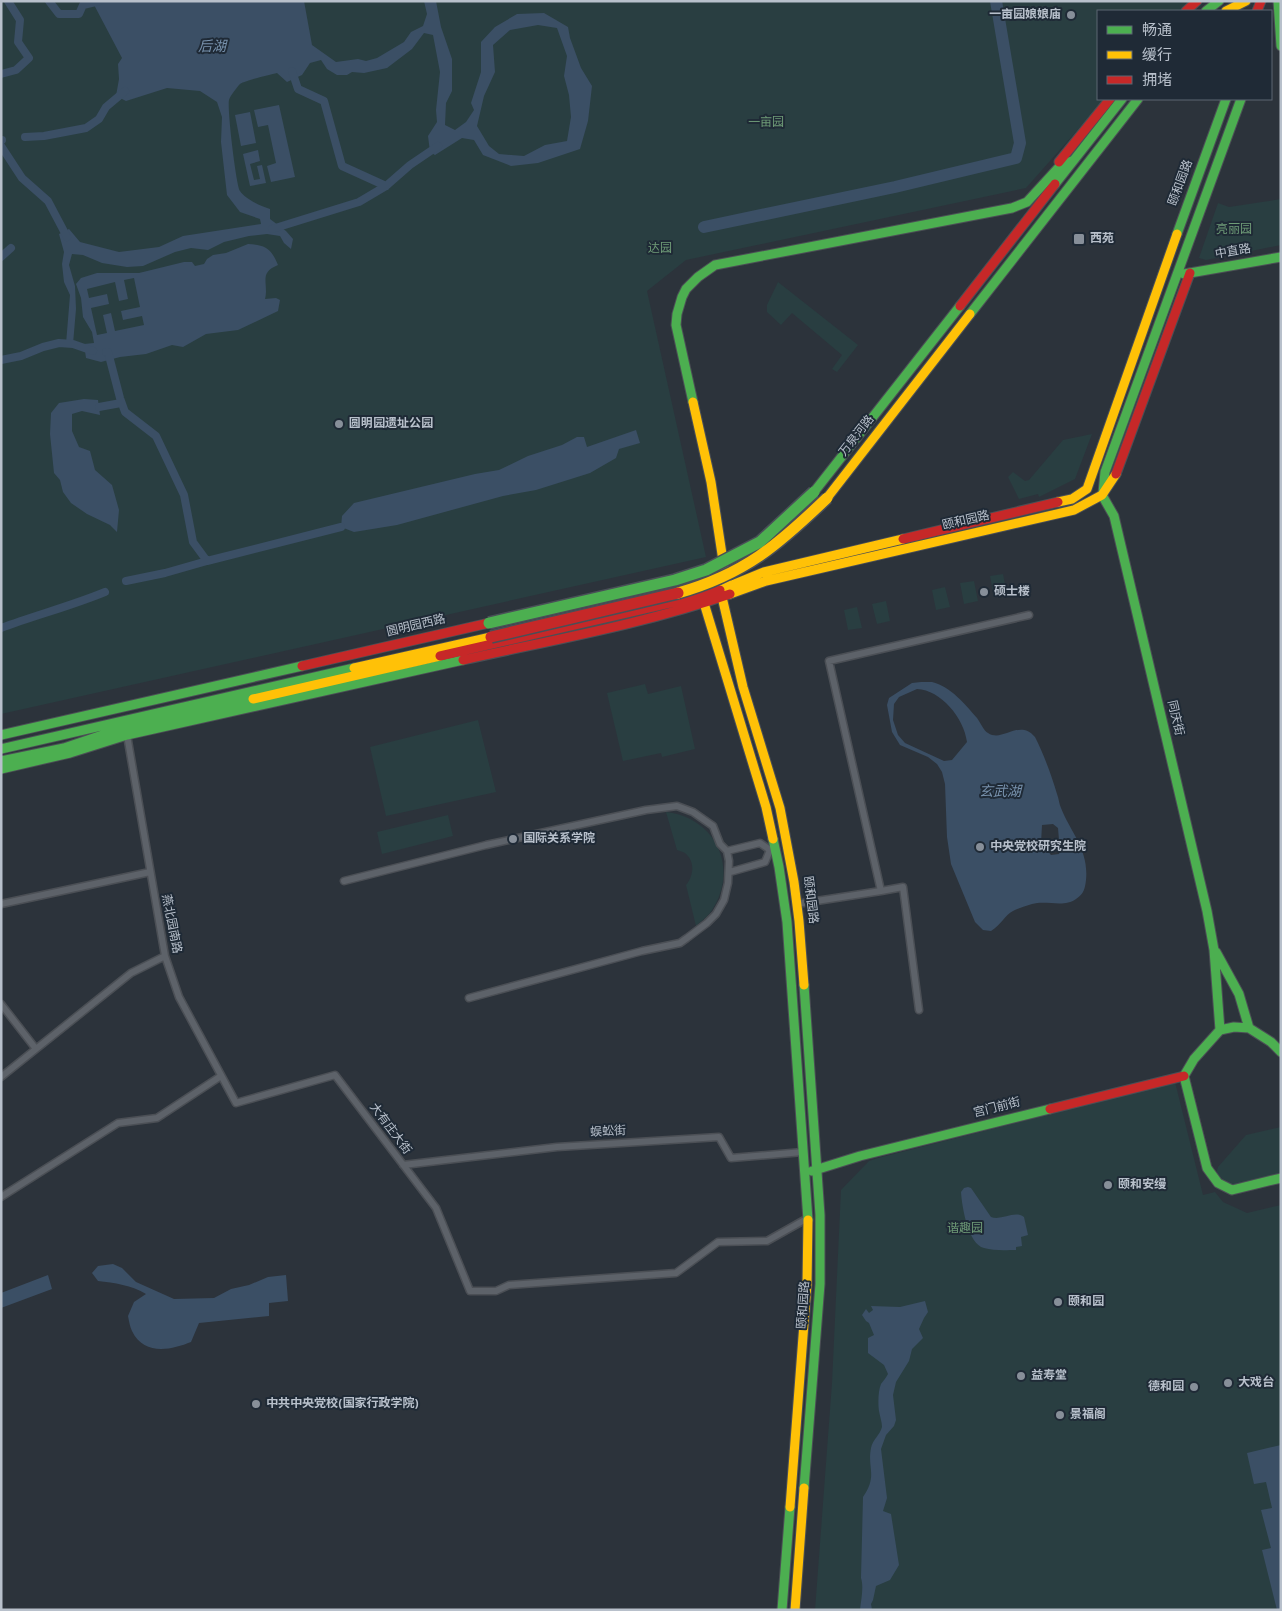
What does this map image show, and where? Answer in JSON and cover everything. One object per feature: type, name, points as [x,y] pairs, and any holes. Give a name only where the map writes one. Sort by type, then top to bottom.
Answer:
[{"type":"main road","points":[[1187,10],[1197,1]]},
{"type":"main road","points":[[1207,10],[1219,1]]},
{"type":"main road","points":[[1228,10],[1246,1]]},
{"type":"main road","points":[[1272,16],[1278,1]]},
{"type":"main road","points":[[1278,1],[1281,46]]},
{"type":"main road","points":[[1059,162],[1109,100]]},
{"type":"main road","name":"万泉河路","points":[[814,492],[1121,100]]},
{"type":"main road","name":"万泉河路","points":[[1,749],[677,593],[711,583],[744,567],[786,538],[827,498],[1137,100]]},
{"type":"main road","name":"颐和园路","points":[[724,592],[764,572],[1072,499],[1087,489],[1149,310],[1226,100]]},
{"type":"main road","points":[[1087,489],[1102,495],[1105,472],[1240,100]]},
{"type":"main road","points":[[724,592],[723,566],[711,482],[676,325],[681,295],[694,279],[715,266],[1012,208],[1027,202],[1060,166],[1072,161]]},
{"type":"main road","name":"中直路","points":[[1177,276],[1281,258]]},
{"type":"main road","name":"颐和园路","points":[[724,592],[1074,510],[1102,495],[1116,474],[1190,273]]},
{"type":"main road","name":"圆明园西路","points":[[1,735],[675,580],[706,570],[760,542],[814,492]]},
{"type":"main road","name":"同庆街","points":[[1102,495],[1114,516],[1207,911],[1214,950]]},
{"type":"main road","points":[[1,769],[70,753],[128,735],[543,643],[704,603],[724,592]]},
{"type":"main road","points":[[1,761],[64,748],[118,730],[724,592]]},
{"type":"main road","name":"颐和园路","points":[[724,592],[743,687],[780,808],[797,904],[817,1170],[821,1233],[820,1284],[795,1610]]},
{"type":"main road","name":"颐和园路","points":[[704,603],[754,763],[787,922],[808,1218],[807,1284],[782,1610]]},
{"type":"main road","points":[[1214,950],[1239,994],[1249,1028]]},
{"type":"main road","points":[[1214,950],[1220,1030]]},
{"type":"main road","points":[[1281,1052],[1271,1042],[1249,1028],[1234,1027],[1220,1030],[1194,1059],[1184,1076],[1207,1168],[1218,1183],[1232,1190],[1281,1178]]},
{"type":"main road","name":"宫门前街","points":[[805,1173],[860,1156],[1184,1076]]},
{"type":"street","points":[[881,891],[829,661],[1029,615]]},
{"type":"street","name":"燕北园南路","points":[[128,735],[165,956],[179,996],[236,1103]]},
{"type":"street","points":[[344,881],[486,845],[646,810],[677,806],[693,812],[713,826],[720,844],[727,851],[729,861],[730,872],[724,900],[716,914],[707,923],[680,943],[642,951],[468,998]]},
{"type":"street","points":[[727,851],[760,843],[773,849],[765,862],[730,872]]},
{"type":"street","points":[[1,904],[150,872]]},
{"type":"street","points":[[797,904],[902,887],[919,1010]]},
{"type":"street","points":[[1,1077],[131,973],[165,956]]},
{"type":"street","points":[[1,1004],[36,1049]]},
{"type":"street","points":[[1,1197],[118,1123],[157,1118],[221,1076]]},
{"type":"street","name":"大有庄大街","points":[[236,1103],[335,1076],[436,1208],[470,1290],[496,1291],[509,1285],[676,1273],[718,1242],[767,1240],[808,1218]]},
{"type":"street","name":"蜈蚣街","points":[[403,1165],[557,1147],[719,1137],[731,1158],[803,1152]]},
{"type":"green space","name":"圆明园遗址公园","points":[[1,1],[1192,1],[1184,10],[1097,10],[1097,100],[1104,100],[1026,188],[686,260],[647,291],[706,557],[1,714]]},
{"type":"green space","name":"亮丽园","points":[[1281,199],[1281,245],[1206,260],[1199,258],[1218,203],[1229,207]]},
{"type":"green space","points":[[778,282],[858,345],[837,372],[832,369],[842,355],[792,313],[781,325],[767,312],[767,305]]},
{"type":"green space","points":[[1092,434],[1075,479],[1039,497],[1038,494],[1019,499],[1008,477],[1013,472],[1025,481],[1029,480],[1063,440]]},
{"type":"green space","points":[[1003,574],[1007,594],[994,597],[990,576]]},
{"type":"green space","points":[[974,581],[978,601],[964,604],[960,583]]},
{"type":"green space","points":[[945,587],[950,607],[936,610],[932,590]]},
{"type":"green space","points":[[886,601],[890,621],[877,624],[872,604]]},
{"type":"green space","points":[[857,607],[862,628],[848,630],[844,610]]},
{"type":"green space","points":[[645,684],[648,694],[681,686],[695,749],[662,757],[661,753],[623,761],[607,693]]},
{"type":"green space","points":[[478,720],[496,792],[386,816],[370,747]]},
{"type":"green space","points":[[666,812],[684,816],[699,824],[711,836],[719,849],[723,864],[723,880],[719,897],[710,913],[696,926],[686,885],[692,874],[691,861],[685,853],[677,850]]},
{"type":"green space","points":[[448,815],[453,836],[382,854],[377,832]]},
{"type":"green space","name":"颐和园","points":[[1175,1082],[1203,1195],[1215,1192],[1223,1202],[1247,1213],[1281,1205],[1281,1610],[815,1610],[832,1383],[841,1190],[869,1161],[878,1158]]},
{"type":"green space","points":[[1281,1127],[1281,1174],[1234,1185],[1225,1182],[1216,1174],[1218,1167],[1246,1135]]},
{"type":"water","name":"后湖","points":[[92,1],[304,1],[312,45],[336,62],[358,59],[366,61],[377,58],[404,42],[411,32],[423,26],[427,14],[424,1],[436,1],[441,27],[452,59],[452,91],[446,103],[445,125],[455,130],[466,122],[474,110],[471,103],[481,72],[481,42],[495,27],[517,14],[544,13],[568,27],[581,68],[592,86],[588,121],[580,149],[538,163],[511,166],[483,155],[474,140],[462,138],[435,155],[430,152],[428,136],[437,122],[436,110],[440,72],[433,35],[424,33],[412,49],[387,68],[364,73],[352,72],[347,75],[337,75],[327,69],[321,60],[310,63],[302,75],[287,82],[277,73],[243,82],[229,100],[238,185],[240,191],[246,197],[270,209],[270,219],[293,239],[291,249],[280,236],[267,234],[224,242],[208,250],[191,248],[175,252],[143,266],[127,267],[102,263],[83,255],[72,254],[69,265],[75,286],[76,309],[73,344],[66,344],[70,295],[64,282],[62,264],[64,252],[59,234],[69,229],[80,242],[119,252],[159,247],[183,236],[261,224],[260,219],[240,212],[227,195],[221,142],[222,117],[217,102],[200,91],[167,88],[126,101],[116,96],[119,79],[118,64],[122,58]],"holes":[[[538,25],[557,28],[567,56],[564,76],[569,95],[571,117],[567,141],[545,145],[524,156],[499,154],[489,146],[477,126],[484,96],[495,72],[493,45],[510,30]]]},
{"type":"water","points":[[279,105],[295,177],[271,182],[267,166],[276,163],[268,125],[258,127],[254,110]]},
{"type":"water","points":[[250,112],[256,143],[241,146],[235,115]]},
{"type":"water","points":[[258,150],[260,161],[250,164],[254,180],[260,179],[257,166],[262,165],[266,183],[250,186],[243,154]]},
{"type":"water","points":[[248,244],[259,245],[270,251],[278,265],[268,271],[266,275],[265,299],[276,298],[280,300],[278,311],[238,330],[206,334],[183,347],[172,345],[146,354],[120,357],[101,362],[86,358],[84,344],[94,343],[92,332],[83,317],[81,298],[76,284],[81,278],[97,273],[139,273],[184,262],[192,262],[195,266],[204,264],[213,255],[226,253]],"holes":[[[134,278],[140,307],[121,311],[123,320],[142,316],[144,325],[115,331],[111,313],[103,315],[107,333],[97,335],[91,308],[109,304],[107,294],[89,298],[87,289],[115,282],[119,301],[128,299],[124,280]]]},
{"type":"water","points":[[84,399],[98,400],[100,415],[82,411],[72,414],[72,431],[79,447],[90,451],[95,470],[112,485],[119,510],[117,532],[110,525],[87,514],[71,503],[63,492],[60,480],[54,473],[50,434],[51,413],[59,403]]},
{"type":"water","points":[[636,430],[640,443],[619,449],[616,458],[590,473],[536,490],[503,496],[397,525],[354,532],[341,527],[342,516],[354,503],[499,470],[528,456],[562,445],[577,437],[584,437],[587,447]]},
{"type":"water","name":"玄武湖","points":[[932,682],[945,687],[963,702],[988,733],[999,735],[1023,730],[1035,737],[1050,772],[1060,806],[1085,860],[1086,883],[1084,891],[1079,897],[1066,903],[1038,903],[1018,909],[1010,913],[991,931],[983,930],[975,922],[951,864],[947,837],[945,784],[942,772],[937,764],[928,757],[900,745],[892,732],[887,705],[889,698],[912,683]],"holes":[[[917,689],[935,694],[943,700],[961,724],[967,742],[952,760],[944,761],[905,743],[898,735],[893,720],[894,704],[899,697]],[[1053,824],[1058,828],[1061,847],[1059,854],[1051,855],[1041,843],[1042,825]]]},
{"type":"water","points":[[964,1188],[971,1188],[991,1217],[999,1218],[1020,1215],[1024,1217],[1028,1235],[1021,1237],[1022,1246],[1016,1247],[1016,1250],[1000,1250],[988,1249],[978,1245],[970,1232],[963,1207],[961,1192]]},
{"type":"water","points":[[113,1264],[122,1268],[136,1282],[174,1299],[214,1298],[231,1289],[249,1285],[268,1277],[286,1275],[288,1301],[269,1303],[269,1316],[199,1323],[191,1342],[167,1349],[151,1348],[137,1339],[131,1329],[128,1316],[134,1302],[146,1294],[129,1286],[98,1281],[92,1273],[98,1266]]},
{"type":"water","points":[[48,1275],[52,1289],[1,1308],[1,1293]]},
{"type":"water","points":[[925,1301],[928,1312],[919,1329],[923,1338],[912,1349],[909,1361],[896,1382],[893,1395],[896,1420],[894,1426],[886,1435],[881,1449],[887,1498],[883,1511],[891,1514],[899,1565],[890,1580],[876,1586],[871,1604],[872,1610],[860,1610],[863,1497],[871,1477],[871,1448],[882,1427],[878,1398],[879,1390],[888,1374],[884,1365],[868,1353],[868,1338],[874,1335],[869,1323],[862,1315],[866,1309],[869,1313],[873,1310],[871,1306],[900,1307]]},
{"type":"water","points":[[1281,1445],[1281,1610],[1277,1610],[1262,1550],[1271,1548],[1261,1510],[1272,1508],[1266,1482],[1254,1484],[1247,1453]]},
{"type":"waterway","points":[[1,74],[16,70],[29,58],[18,42],[20,20],[8,1]]},
{"type":"waterway","points":[[49,1],[59,14],[79,14],[83,5],[100,1]]},
{"type":"waterway","points":[[704,227],[895,187],[1016,158],[1020,143],[996,1]]},
{"type":"waterway","points":[[292,71],[298,89],[324,101],[342,166],[386,186]]},
{"type":"waterway","points":[[25,137],[44,136],[86,128],[99,119],[106,107],[125,91]]},
{"type":"waterway","points":[[1,146],[22,178],[48,201],[67,237]]},
{"type":"waterway","points":[[272,229],[359,202],[386,186],[410,165],[438,146]]},
{"type":"waterway","points":[[1,257],[11,248]]},
{"type":"waterway","points":[[1,360],[21,356],[59,343],[73,344],[93,351]]},
{"type":"waterway","points":[[106,352],[108,352],[125,412],[156,436],[184,495],[193,542],[207,561],[165,573],[126,581]]},
{"type":"waterway","points":[[99,407],[121,403]]},
{"type":"waterway","points":[[207,561],[341,527]]},
{"type":"waterway","points":[[1,628],[105,592]]},
{"type":"traffic: fast","points":[[1207,10],[1219,1]]},
{"type":"traffic: fast","points":[[1278,1],[1281,46]]},
{"type":"traffic: fast","points":[[1055,184],[1121,100]]},
{"type":"traffic: fast","points":[[970,314],[1137,100]]},
{"type":"traffic: fast","points":[[1177,234],[1226,100]]},
{"type":"traffic: fast","points":[[1103,493],[1105,472],[1241,100]]},
{"type":"traffic: fast","points":[[693,402],[676,325],[677,314],[686,289],[698,277],[715,265],[1012,208],[1027,202],[1060,166],[1072,161]]},
{"type":"traffic: fast","points":[[1184,274],[1281,257]]},
{"type":"traffic: fast","points":[[814,492],[960,306]]},
{"type":"traffic: fast","points":[[489,623],[675,580],[706,570],[760,542],[814,492]]},
{"type":"traffic: fast","points":[[1102,495],[1114,516],[1207,911],[1214,950],[1220,1030]]},
{"type":"traffic: fast","points":[[1,769],[70,753],[127,735],[463,660]]},
{"type":"traffic: fast","points":[[1,735],[302,666]]},
{"type":"traffic: fast","points":[[1,749],[354,668]]},
{"type":"traffic: fast","points":[[1,761],[64,748],[117,730],[253,699]]},
{"type":"traffic: fast","points":[[773,839],[787,922],[808,1220]]},
{"type":"traffic: fast","points":[[1216,952],[1239,994],[1249,1028]]},
{"type":"traffic: fast","points":[[804,985],[820,1215],[820,1284],[804,1488]]},
{"type":"traffic: fast","points":[[1281,1052],[1271,1042],[1249,1028],[1234,1027],[1220,1030],[1194,1059],[1184,1076],[1207,1168],[1218,1183],[1232,1190],[1281,1178]]},
{"type":"traffic: fast","points":[[812,1171],[860,1156],[1050,1109]]},
{"type":"traffic: fast","points":[[782,1610],[790,1507]]},
{"type":"traffic: slow","points":[[1228,10],[1246,1]]},
{"type":"traffic: slow","points":[[1058,502],[1072,499],[1087,489],[1177,234]]},
{"type":"traffic: slow","points":[[827,498],[970,314]]},
{"type":"traffic: slow","points":[[693,402],[711,482],[727,587]]},
{"type":"traffic: slow","points":[[730,594],[766,581],[1074,510],[1102,495],[1116,474]]},
{"type":"traffic: slow","points":[[678,593],[723,577],[742,567],[776,544],[827,498]]},
{"type":"traffic: slow","points":[[720,590],[764,572],[903,539]]},
{"type":"traffic: slow","points":[[722,597],[743,687],[780,808],[794,882],[804,985]]},
{"type":"traffic: slow","points":[[704,603],[766,807],[773,839]]},
{"type":"traffic: slow","points":[[354,668],[491,637]]},
{"type":"traffic: slow","points":[[253,699],[440,656]]},
{"type":"traffic: slow","points":[[790,1507],[807,1284],[808,1220]]},
{"type":"traffic: slow","points":[[795,1610],[804,1488]]},
{"type":"traffic: jam","points":[[1187,10],[1197,1]]},
{"type":"traffic: jam","points":[[1257,10],[1261,1]]},
{"type":"traffic: jam","points":[[1059,162],[1109,100]]},
{"type":"traffic: jam","points":[[960,306],[1055,184]]},
{"type":"traffic: jam","points":[[1116,474],[1190,273]]},
{"type":"traffic: jam","points":[[903,539],[1058,502]]},
{"type":"traffic: jam","points":[[440,656],[720,590]]},
{"type":"traffic: jam","points":[[491,637],[678,593]]},
{"type":"traffic: jam","points":[[463,660],[631,623],[730,594]]},
{"type":"traffic: jam","points":[[302,666],[489,623]]},
{"type":"traffic: jam","points":[[1050,1109],[1184,1076]]},
{"type":"place","name":"一亩园娘娘庙","points":[[1071,15]]},
{"type":"place","name":"西苑","points":[[1079,239]]},
{"type":"place","name":"圆明园遗址公园","points":[[339,424]]},
{"type":"place","name":"硕士楼","points":[[984,592]]},
{"type":"place","name":"国际关系学院","points":[[513,839]]},
{"type":"place","name":"中央党校研究生院","points":[[980,847]]},
{"type":"place","name":"颐和安缦","points":[[1108,1185]]},
{"type":"place","name":"颐和园","points":[[1058,1302]]},
{"type":"place","name":"益寿堂","points":[[1021,1376]]},
{"type":"place","name":"大戏台","points":[[1228,1383]]},
{"type":"place","name":"德和园","points":[[1194,1387]]},
{"type":"place","name":"中共中央党校(国家行政学院)","points":[[256,1404]]},
{"type":"place","name":"景福阁","points":[[1060,1415]]},
{"type":"park label","name":"一亩园","points":[[766,123]]},
{"type":"park label","name":"达园","points":[[660,249]]},
{"type":"park label","name":"谐趣园","points":[[965,1229]]}]
